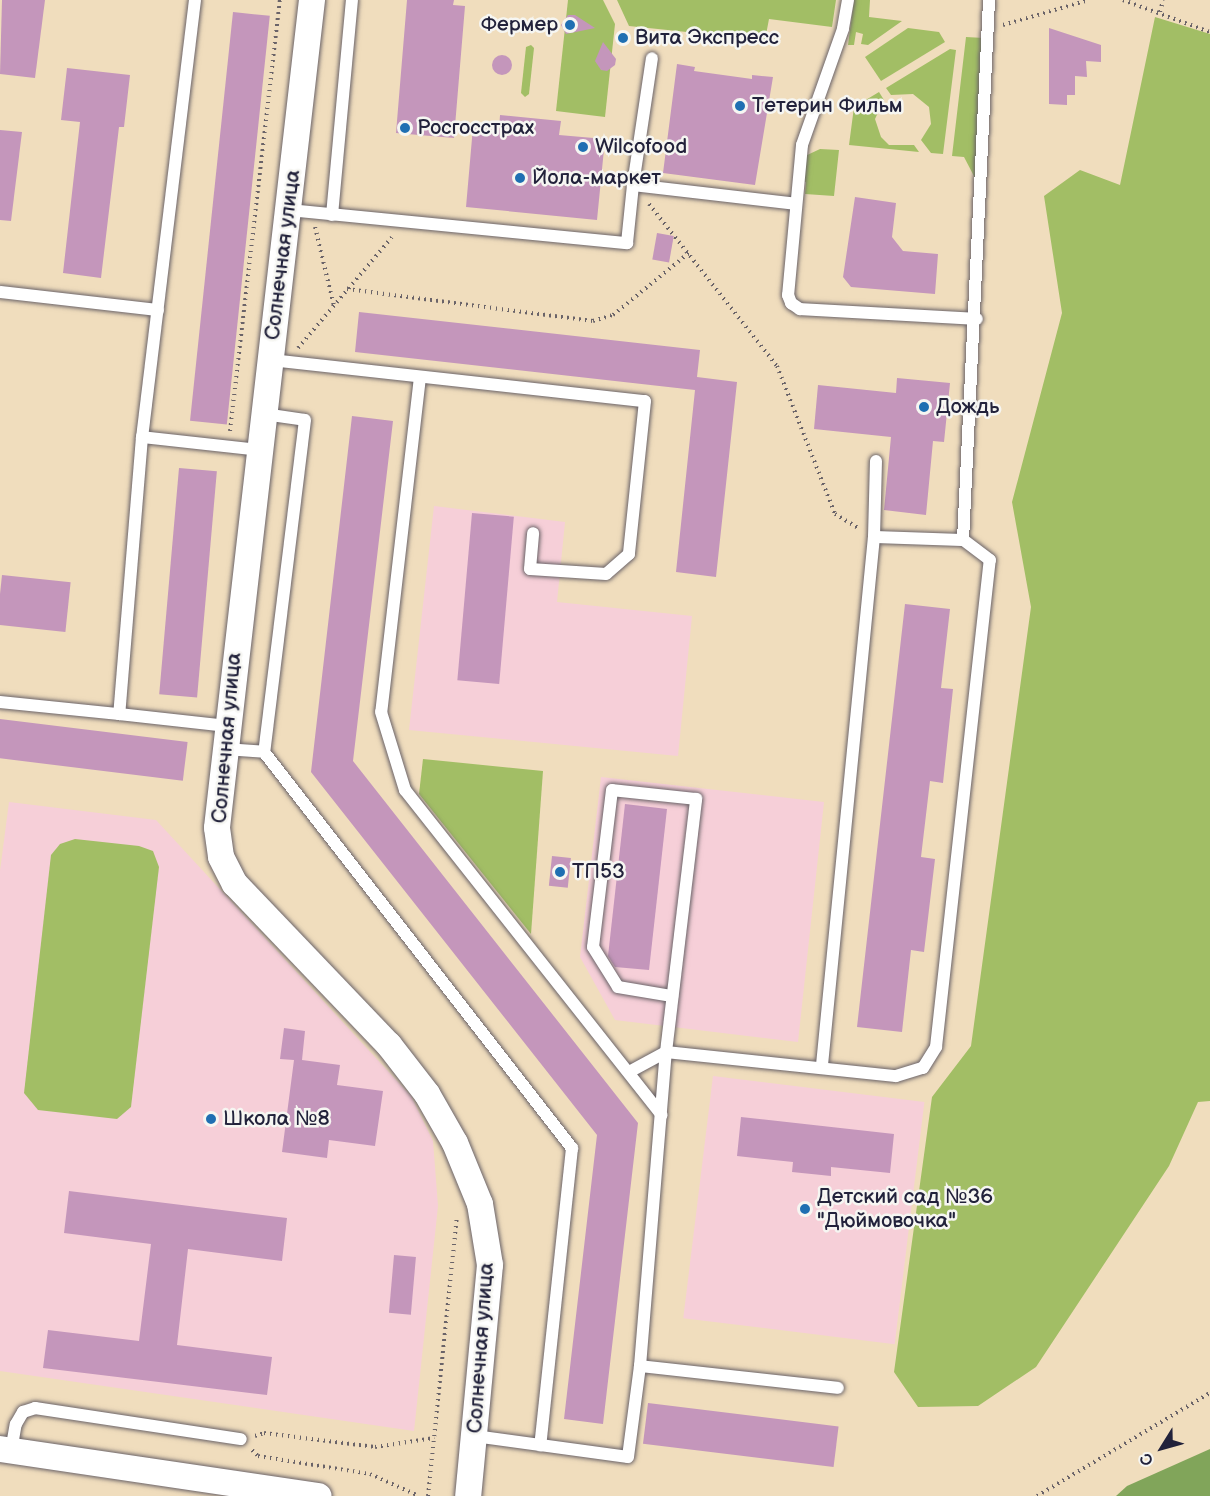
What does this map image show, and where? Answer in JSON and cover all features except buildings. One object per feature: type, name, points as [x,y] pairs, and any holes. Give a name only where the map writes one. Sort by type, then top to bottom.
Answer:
[{"type":"street","name":"Солнечная улица","points":[[312,0],[300,212],[278,361],[264,414],[259,450],[217,828],[221,857],[235,884],[389,1046],[427,1094],[455,1143],[480,1204],[490,1265],[468,1496]]},
{"type":"street","points":[[6,1450],[319,1496]]},
{"type":"lane","points":[[119,714],[142,437],[195,0]]},
{"type":"lane","points":[[332,215],[352,0]]},
{"type":"lane","points":[[848,0],[843,29],[802,145],[788,294],[791,303],[800,309],[976,319]]},
{"type":"lane","points":[[963,540],[976,319],[989,0]]},
{"type":"lane","points":[[300,212],[627,243],[633,185],[652,58]]},
{"type":"lane","points":[[633,185],[796,204]]},
{"type":"lane","points":[[0,292],[158,310]]},
{"type":"lane","points":[[278,361],[645,401],[629,554],[606,574],[530,569],[533,533]]},
{"type":"lane","points":[[420,376],[381,712],[405,790],[662,1116]]},
{"type":"lane","points":[[264,414],[305,420],[264,752]]},
{"type":"lane","points":[[142,437],[259,450]]},
{"type":"lane","points":[[822,1065],[874,537],[876,461]]},
{"type":"lane","points":[[629,1072],[666,1052],[822,1065],[896,1076],[922,1068],[936,1047],[990,560],[963,540],[874,537]]},
{"type":"lane","points":[[0,702],[119,714],[226,737],[264,752],[572,1148],[540,1445]]},
{"type":"lane","points":[[475,1436],[628,1457],[640,1366],[666,1052],[696,799],[612,790],[593,947],[618,987],[672,996]]},
{"type":"lane","points":[[640,1366],[838,1388]]},
{"type":"lane","points":[[6,1450],[23,1412],[35,1408],[241,1439]]},
{"type":"path","points":[[228,446],[280,0]]},
{"type":"path","points":[[988,30],[1089,0]]},
{"type":"path","points":[[1123,0],[1210,32]]},
{"type":"path","points":[[1160,12],[1163,0]]},
{"type":"path","points":[[633,185],[690,252],[777,366],[835,514],[874,537]]},
{"type":"path","points":[[300,212],[334,306]]},
{"type":"path","points":[[278,361],[334,306],[404,222]]},
{"type":"path","points":[[347,289],[593,321],[613,315],[690,252]]},
{"type":"path","points":[[428,1496],[457,1213]]},
{"type":"path","points":[[1037,1496],[1210,1393]]},
{"type":"path","points":[[241,1439],[264,1433],[375,1447],[434,1438]]},
{"type":"path","points":[[241,1439],[258,1456],[370,1474],[419,1496]]},
{"type":"shaded area","points":[[434,506],[565,522],[557,602],[692,616],[678,756],[409,730]]},
{"type":"shaded area","points":[[601,777],[824,802],[798,1042],[615,1020],[580,957]]},
{"type":"shaded area","name":"Школа №8","points":[[9,802],[156,820],[411,1096],[433,1141],[438,1206],[414,1431],[0,1371],[0,871]]},
{"type":"shaded area","name":"Детский сад №36 \"Дюймовочка\"","points":[[713,1076],[924,1102],[895,1344],[683,1318]]},
{"type":"green space","points":[[568,0],[603,0],[615,24],[605,117],[556,111]]},
{"type":"green space","points":[[617,0],[836,0],[832,27],[769,19],[765,40],[629,26]]},
{"type":"green space","points":[[854,0],[870,0],[869,17],[902,21],[868,45],[861,44],[863,34],[856,32],[854,45],[848,45]]},
{"type":"green space","points":[[1155,17],[1210,34],[1210,1101],[1198,1102],[1169,1166],[1036,1367],[978,1406],[918,1407],[894,1372],[932,1097],[971,1046],[1031,607],[1012,502],[1062,313],[1044,196],[1080,170],[1120,185]]},
{"type":"green space","points":[[908,28],[939,32],[945,42],[881,81],[865,57]]},
{"type":"green space","points":[[966,37],[984,38],[975,178],[964,157],[952,156]]},
{"type":"green space","points":[[531,45],[534,48],[529,94],[525,97],[521,93],[526,47]]},
{"type":"green space","points":[[950,49],[956,50],[943,154],[931,153],[921,140],[931,124],[929,107],[913,94],[891,95],[886,88]]},
{"type":"green space","points":[[879,92],[884,100],[875,119],[881,137],[889,145],[914,145],[919,152],[849,145],[854,107]]},
{"type":"green space","points":[[820,149],[839,150],[834,196],[805,194],[806,182],[801,181],[803,157]]},
{"type":"green space","points":[[423,759],[543,771],[531,934],[419,794]]},
{"type":"green space","points":[[75,839],[139,846],[153,851],[159,867],[131,1107],[117,1119],[38,1110],[24,1093],[51,855],[60,844]]},
{"type":"green space","points":[[1210,1449],[1210,1496],[1116,1496],[1127,1486]]},
{"type":"place","name":"Фермер","points":[[570,25]]},
{"type":"place","name":"Вита Экспресс","points":[[623,38]]},
{"type":"place","name":"Тетерин Фильм","points":[[740,106]]},
{"type":"place","name":"Росгосстрах","points":[[405,128]]},
{"type":"place","name":"Wilcofood","points":[[583,147]]},
{"type":"place","name":"Йола-маркет","points":[[520,178]]},
{"type":"place","name":"Дождь","points":[[924,407]]},
{"type":"place","name":"ТП53","points":[[560,872]]},
{"type":"place","name":"Школа №8","points":[[211,1119]]},
{"type":"place","name":"Детский сад №36 \"Дюймовочка\"","points":[[805,1209]]}]
